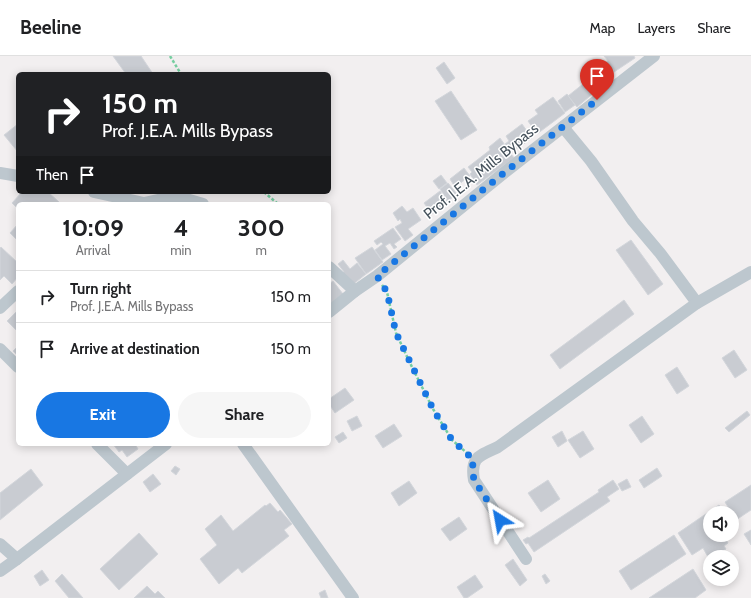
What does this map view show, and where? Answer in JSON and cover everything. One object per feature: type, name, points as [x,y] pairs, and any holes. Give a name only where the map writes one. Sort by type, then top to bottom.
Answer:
[{"type":"street","name":"Prof. J.E.A. Mills Bypass","points":[[331,310],[377,276],[505,172],[654,56]]},
{"type":"street","points":[[563,127],[591,161],[633,221],[660,254],[697,304]]},
{"type":"street","points":[[0,174],[16,176]]},
{"type":"street","points":[[103,194],[139,202]]},
{"type":"street","points":[[149,202],[176,196],[196,202]]},
{"type":"street","points":[[331,269],[355,291]]},
{"type":"street","points":[[526,559],[474,480],[472,468],[474,460],[498,447],[697,304],[751,272]]},
{"type":"street","points":[[0,308],[16,293]]},
{"type":"street","points":[[0,349],[16,364]]},
{"type":"street","points":[[99,446],[127,474]]},
{"type":"street","points":[[0,571],[163,446]]},
{"type":"street","points":[[244,446],[353,598]]},
{"type":"street","points":[[0,544],[17,559]]},
{"type":"path","points":[[170,56],[180,72]]},
{"type":"path","points":[[266,194],[276,202]]},
{"type":"path","points":[[377,276],[387,292],[396,333],[433,409],[452,440],[474,460]]},
{"type":"building","points":[[113,56],[141,56],[152,72],[125,72]]},
{"type":"building","points":[[604,56],[634,56],[635,58],[614,72],[613,69],[608,73],[603,65],[608,61]]},
{"type":"building","points":[[444,62],[455,78],[447,84],[436,68]]},
{"type":"building","points":[[597,68],[608,81],[577,107],[568,96],[588,80],[586,77]]},
{"type":"building","points":[[451,91],[477,130],[461,140],[435,101]]},
{"type":"building","points":[[567,94],[575,105],[565,112],[558,101]]},
{"type":"building","points":[[553,97],[565,113],[537,134],[528,121],[538,114],[535,110]]},
{"type":"building","points":[[522,124],[532,138],[515,150],[514,147],[510,150],[505,144],[509,141],[506,136]]},
{"type":"building","points":[[16,126],[16,150],[4,135]]},
{"type":"building","points":[[500,138],[514,158],[477,185],[470,174],[472,172],[468,167],[490,150],[489,147]]},
{"type":"building","points":[[464,168],[470,176],[455,187],[450,179]]},
{"type":"building","points":[[441,175],[447,183],[439,189],[433,181]]},
{"type":"building","points":[[448,183],[457,194],[448,201],[440,189]]},
{"type":"building","points":[[440,191],[448,202],[432,214],[424,203]]},
{"type":"building","points":[[20,194],[50,194],[59,202],[16,202],[16,207],[12,203]]},
{"type":"building","points":[[402,206],[407,212],[413,208],[421,220],[408,229],[413,235],[405,241],[395,227],[402,223],[400,219],[398,221],[393,213]]},
{"type":"building","points":[[16,226],[16,239],[10,233]]},
{"type":"building","points":[[393,228],[401,239],[394,244],[397,247],[394,249],[390,243],[385,246],[391,254],[382,260],[375,250],[383,244],[381,242],[377,245],[374,241]]},
{"type":"building","points":[[631,240],[663,284],[648,295],[616,250]]},
{"type":"building","points":[[1,247],[16,261],[16,279],[12,284],[4,276],[0,280]]},
{"type":"building","points":[[372,247],[383,262],[366,274],[355,258]]},
{"type":"building","points":[[343,260],[350,269],[357,263],[366,274],[351,286],[342,274],[344,272],[338,264]]},
{"type":"building","points":[[333,281],[343,294],[331,303],[331,282]]},
{"type":"building","points":[[624,300],[634,314],[560,369],[550,355]]},
{"type":"building","points":[[16,312],[16,330],[7,321]]},
{"type":"building","points":[[734,350],[747,370],[735,378],[722,358]]},
{"type":"building","points":[[677,367],[689,386],[677,394],[665,375]]},
{"type":"building","points":[[345,388],[354,400],[335,413],[331,407],[331,398]]},
{"type":"building","points":[[747,411],[750,415],[729,432],[725,428]]},
{"type":"building","points":[[357,416],[362,426],[352,431],[347,421]]},
{"type":"building","points":[[642,416],[654,434],[641,443],[629,425]]},
{"type":"building","points":[[394,424],[402,436],[383,448],[375,436]]},
{"type":"building","points":[[562,431],[567,441],[558,447],[552,437]]},
{"type":"building","points":[[583,431],[594,449],[580,458],[568,440]]},
{"type":"building","points":[[343,432],[347,438],[339,443],[335,437]]},
{"type":"building","points":[[114,446],[136,446],[138,449],[127,457],[122,450],[119,452]]},
{"type":"building","points":[[175,466],[180,469],[176,475],[171,471]]},
{"type":"building","points":[[657,468],[662,476],[644,488],[639,480]]},
{"type":"building","points":[[31,469],[43,485],[0,520],[0,493]]},
{"type":"building","points":[[153,474],[161,484],[150,492],[143,482]]},
{"type":"building","points":[[627,479],[631,487],[622,491],[618,484]]},
{"type":"building","points":[[548,480],[560,499],[541,512],[528,493]]},
{"type":"building","points":[[613,480],[619,489],[607,497],[610,501],[534,552],[528,543],[526,544],[523,540],[528,537],[529,538],[599,492],[598,490]]},
{"type":"building","points":[[409,481],[417,493],[399,506],[391,493]]},
{"type":"building","points":[[751,485],[751,510],[739,518],[739,506],[727,506],[725,502]]},
{"type":"building","points":[[270,503],[278,512],[280,510],[292,524],[284,530],[289,536],[242,573],[238,568],[219,584],[200,559],[217,545],[205,529],[221,515],[233,531],[265,505],[266,506]]},
{"type":"building","points":[[703,516],[703,542],[728,543],[724,546],[726,549],[724,550],[704,550],[703,548],[692,555],[678,533]]},
{"type":"building","points":[[459,517],[467,529],[450,541],[441,529]]},
{"type":"building","points":[[751,530],[751,545],[744,534]]},
{"type":"building","points":[[139,533],[158,554],[119,590],[100,569]]},
{"type":"building","points":[[674,535],[686,554],[631,590],[619,571]]},
{"type":"building","points":[[513,559],[527,580],[520,586],[505,565]]},
{"type":"building","points":[[693,569],[706,590],[695,598],[649,598]]},
{"type":"building","points":[[42,570],[49,580],[40,586],[34,576]]},
{"type":"building","points":[[62,574],[83,598],[69,598],[55,581]]},
{"type":"building","points":[[545,574],[550,581],[546,584],[542,576]]},
{"type":"building","points":[[475,575],[483,587],[467,598],[464,598],[457,587]]},
{"type":"building","points":[[147,586],[155,594],[158,591],[165,598],[134,598]]},
{"type":"building","points":[[325,590],[328,598],[321,598],[319,593]]},
{"type":"route","points":[[500,520],[474,480],[472,468],[474,460],[452,440],[433,409],[396,333],[387,292],[377,276],[505,172],[597,100]]}]
